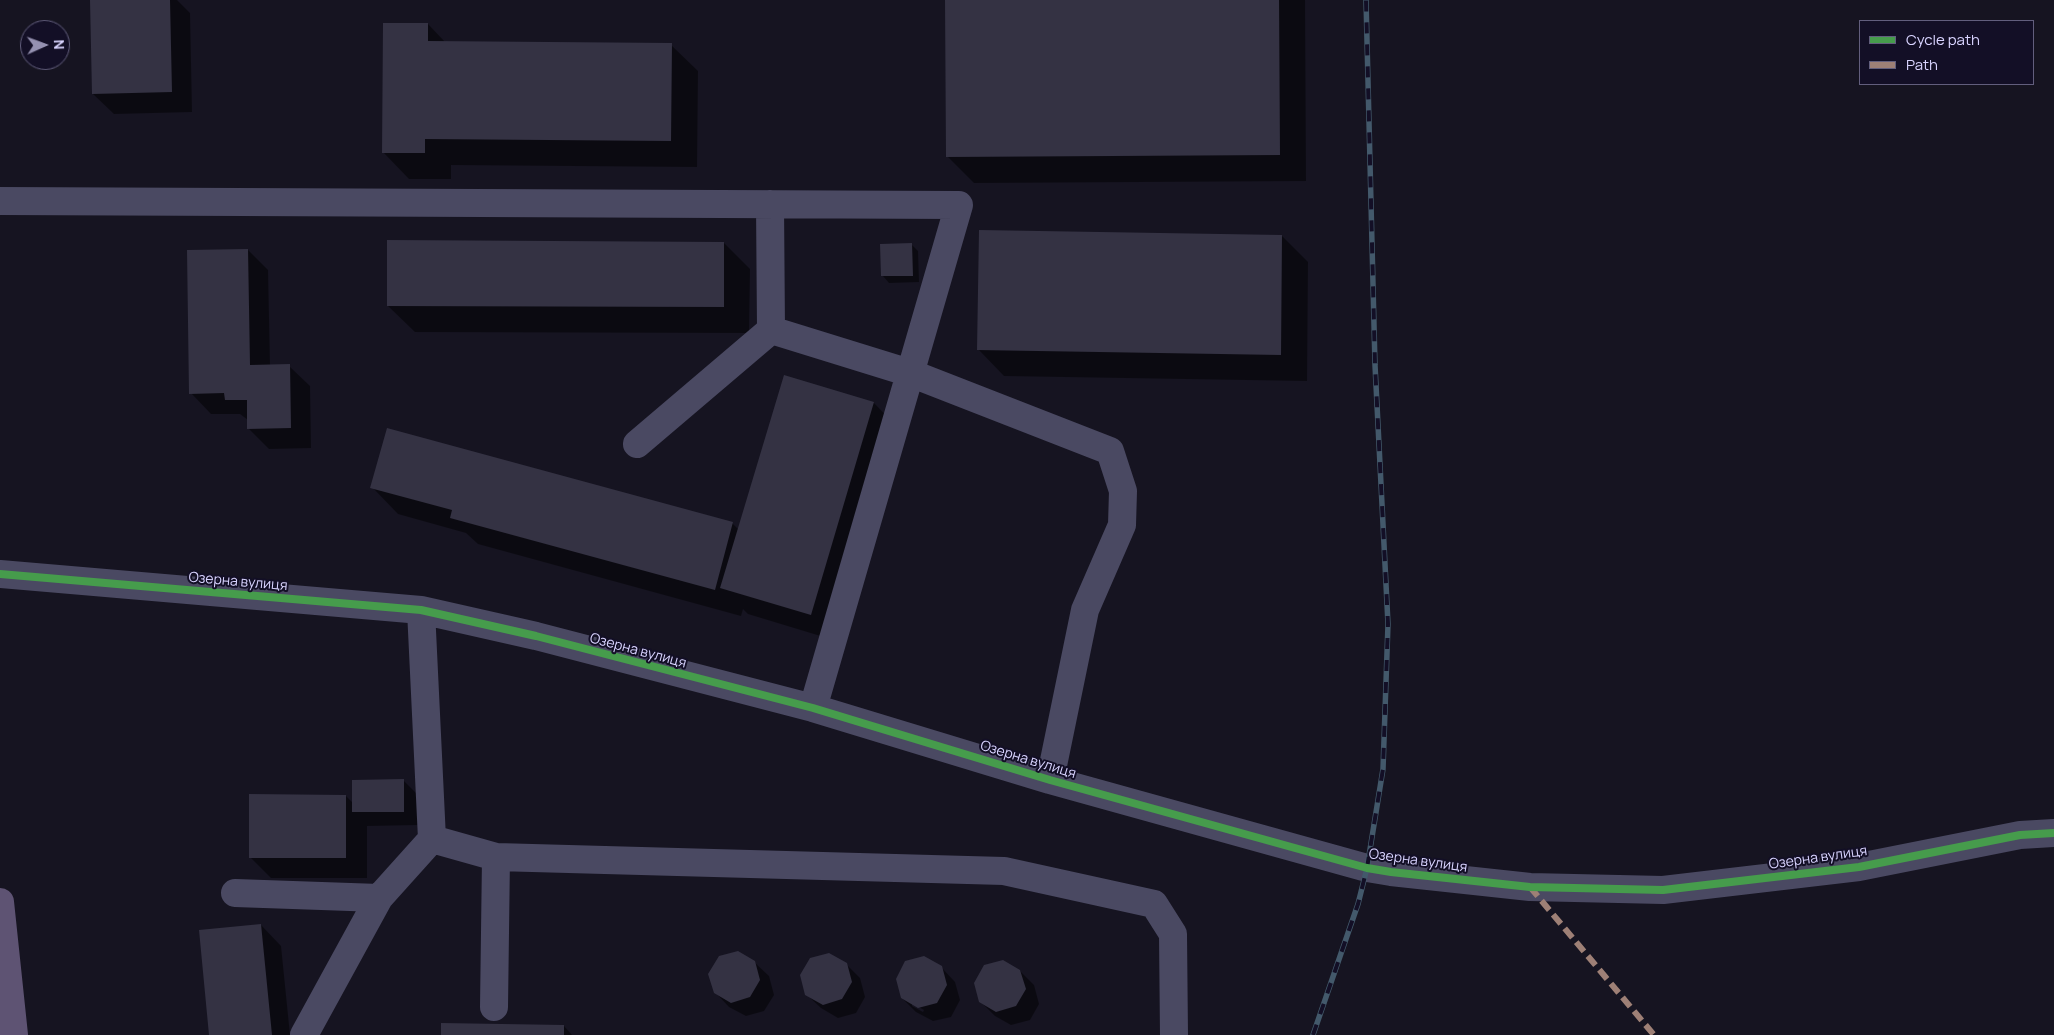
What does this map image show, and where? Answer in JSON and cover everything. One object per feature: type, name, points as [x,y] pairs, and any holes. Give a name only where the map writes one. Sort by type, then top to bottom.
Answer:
[{"type":"main road","points":[[0,902],[14,1035]]},
{"type":"street","points":[[0,201],[959,205],[813,708]]},
{"type":"street","points":[[770,204],[771,330]]},
{"type":"street","points":[[771,330],[910,373],[1110,451],[1124,491],[1122,524],[1085,610],[1050,780]]},
{"type":"street","points":[[637,444],[771,330]]},
{"type":"street","name":"Озерна вулиця","points":[[0,574],[421,610],[536,636],[813,708],[1050,780],[1367,868],[1530,887],[1663,890],[1859,866],[2020,834],[2054,833]]},
{"type":"street","points":[[304,1035],[380,898],[432,839],[421,610]]},
{"type":"street","points":[[432,839],[496,857],[1004,872],[1154,904],[1174,934],[1174,1035]]},
{"type":"street","points":[[494,1007],[496,857]]},
{"type":"street","points":[[235,893],[380,898]]},
{"type":"building","points":[[90,0],[170,0],[172,92],[92,94]]},
{"type":"building","points":[[945,0],[1279,0],[1280,155],[946,157]]},
{"type":"building","points":[[383,23],[428,23],[428,41],[672,43],[671,141],[425,139],[425,153],[382,153]]},
{"type":"building","points":[[979,230],[1282,235],[1281,355],[977,350]]},
{"type":"building","points":[[387,240],[724,242],[724,307],[387,306]]},
{"type":"building","points":[[912,243],[913,276],[881,276],[880,244]]},
{"type":"building","points":[[248,249],[250,365],[290,364],[291,428],[247,429],[247,400],[225,400],[224,393],[189,394],[187,250]]},
{"type":"building","points":[[784,375],[874,402],[811,615],[720,588]]},
{"type":"building","points":[[387,428],[733,522],[715,590],[450,518],[452,510],[370,488]]},
{"type":"building","points":[[404,779],[404,812],[352,812],[352,780]]},
{"type":"building","points":[[249,794],[346,795],[346,858],[249,858]]},
{"type":"building","points":[[261,924],[272,1035],[209,1035],[199,930]]},
{"type":"building","points":[[738,951],[755,961],[760,980],[750,997],[731,1003],[714,993],[708,974],[719,956]]},
{"type":"building","points":[[829,953],[847,963],[852,982],[842,999],[823,1005],[805,995],[800,975],[810,958]]},
{"type":"building","points":[[924,956],[942,966],[947,985],[937,1003],[918,1008],[901,998],[896,979],[905,961]]},
{"type":"building","points":[[1003,960],[1020,970],[1026,989],[1016,1006],[996,1012],[979,1002],[974,983],[984,965]]},
{"type":"building","points":[[441,1023],[564,1025],[564,1035],[441,1035]]},
{"type":"railway","points":[[1313,1035],[1358,904],[1367,868],[1383,769],[1388,624],[1375,365],[1366,0]]},
{"type":"marked path","points":[[1530,887],[1654,1035]]},
{"type":"cycle path","points":[[0,574],[421,610],[536,636],[813,708],[1050,780],[1367,868],[1391,872],[1530,887],[1663,890],[1859,867],[2020,835],[2054,833]]}]
